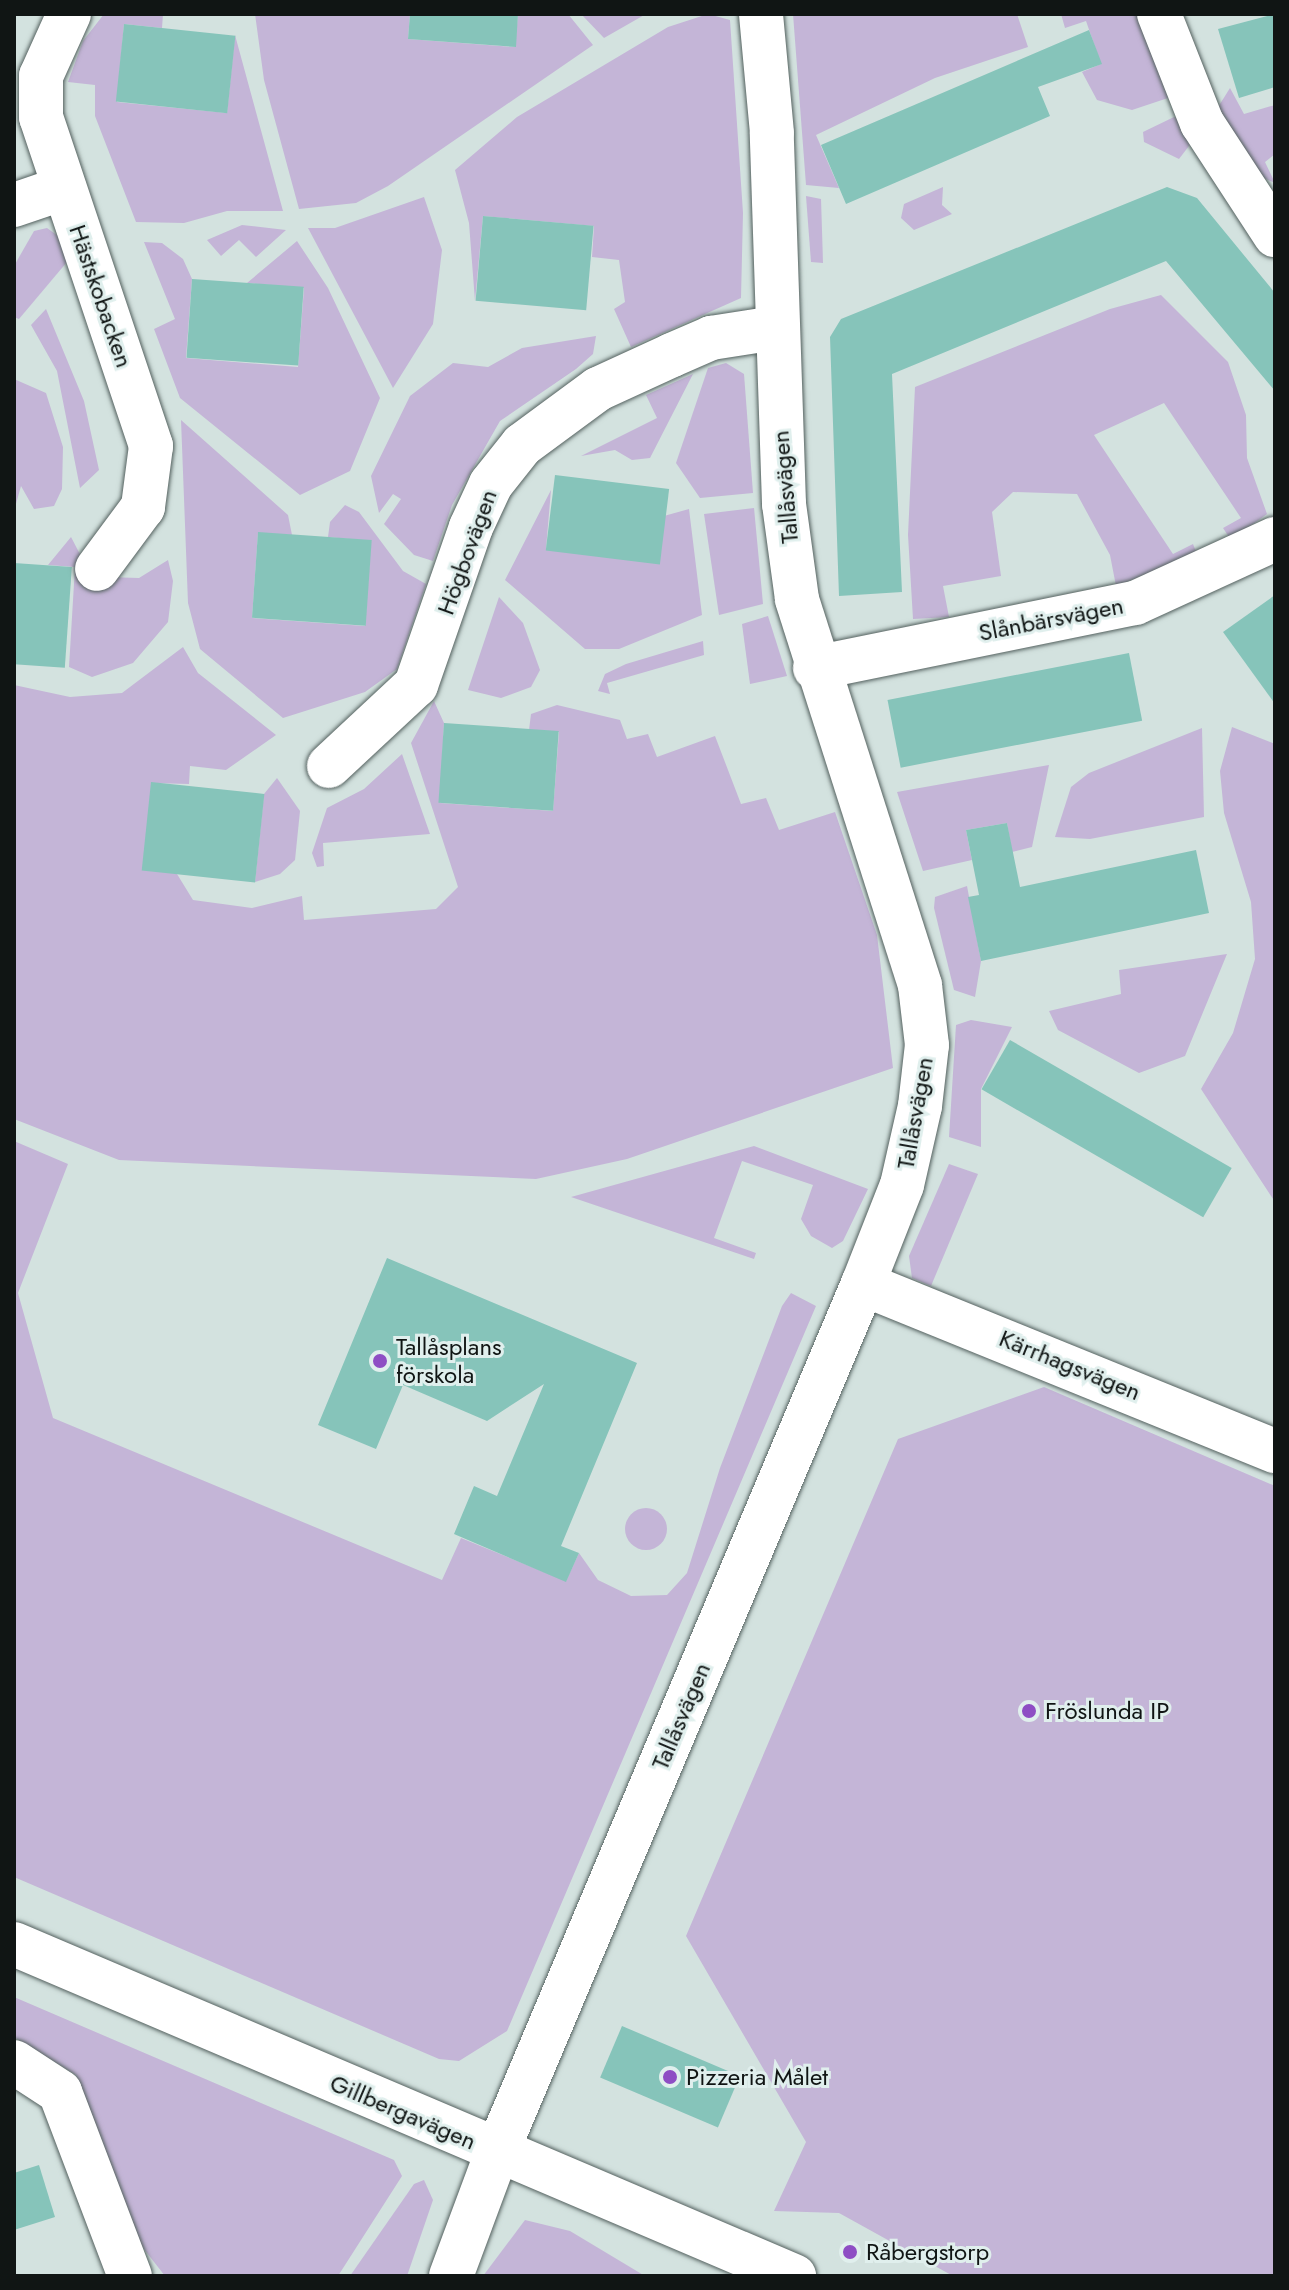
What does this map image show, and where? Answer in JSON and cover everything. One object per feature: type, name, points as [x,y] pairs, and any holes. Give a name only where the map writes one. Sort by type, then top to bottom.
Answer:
[{"type":"street","name":"Hästskobacken","points":[[69,14],[41,76],[41,117],[151,446],[143,507],[97,569]]},
{"type":"street","name":"Tallåsvägen","points":[[451,2276],[497,2152],[902,1185],[927,1045],[904,920],[815,668],[784,504],[775,328],[772,133],[761,14]]},
{"type":"street","points":[[1159,14],[1202,123],[1275,235]]},
{"type":"street","points":[[14,205],[64,188]]},
{"type":"street","name":"Högbovägen","points":[[329,766],[416,685],[471,527],[491,484],[522,445],[598,389],[711,338],[775,328]]},
{"type":"street","name":"Slånbärsvägen","points":[[815,668],[1135,603],[1275,539]]},
{"type":"street","name":"Kärrhagsvägen","points":[[863,1284],[1275,1451]]},
{"type":"street","name":"Gillbergavägen","points":[[14,1944],[794,2276]]},
{"type":"street","points":[[14,2062],[60,2092],[130,2276]]},
{"type":"shaded area","points":[[104,14],[163,14],[162,28],[124,24],[117,102],[227,113],[235,35],[283,211],[227,211],[184,223],[136,222],[95,116],[95,85],[68,82],[83,41]]},
{"type":"shaded area","points":[[255,14],[410,14],[408,39],[515,47],[518,14],[568,14],[593,45],[388,186],[356,203],[299,209],[264,80]]},
{"type":"shaded area","points":[[581,14],[646,14],[604,38]]},
{"type":"shaded area","points":[[708,14],[730,20],[743,213],[741,298],[631,347],[614,309],[625,302],[619,260],[592,257],[594,226],[483,216],[475,301],[469,223],[455,170],[517,117],[668,27]]},
{"type":"shaded area","points":[[793,14],[1017,14],[1028,47],[935,78],[816,135],[839,188],[806,185]]},
{"type":"shaded area","points":[[1061,14],[1139,14],[1168,98],[1132,110],[1097,100],[1082,72],[1101,64],[1086,21],[1065,28]]},
{"type":"shaded area","points":[[1230,88],[1244,114],[1275,105],[1275,154],[1265,162],[1275,183],[1257,175],[1215,112]]},
{"type":"shaded area","points":[[1174,117],[1183,121],[1192,142],[1179,159],[1144,142],[1143,132]]},
{"type":"shaded area","points":[[943,187],[942,205],[952,214],[914,230],[901,218],[904,204]]},
{"type":"shaded area","points":[[806,196],[821,199],[823,263],[811,262]]},
{"type":"shaded area","points":[[424,197],[442,250],[433,324],[393,388],[308,228],[335,228]]},
{"type":"shaded area","points":[[242,225],[286,230],[256,257],[239,240],[221,256],[207,240]]},
{"type":"shaded area","points":[[47,228],[58,236],[67,262],[19,319],[14,317],[14,266],[34,231]]},
{"type":"shaded area","points":[[297,241],[328,288],[380,398],[350,471],[300,495],[180,398],[154,329],[175,319],[144,242],[162,243],[183,259],[192,279],[186,358],[298,367],[304,288],[247,283]]},
{"type":"shaded area","points":[[1161,295],[1228,362],[1246,415],[1247,458],[1267,514],[1231,540],[1223,528],[1241,518],[1164,403],[1094,435],[1173,554],[1193,544],[1197,554],[1116,586],[1110,555],[1077,494],[1013,492],[992,512],[1001,576],[943,586],[949,617],[913,619],[908,535],[915,387],[1110,309]]},
{"type":"shaded area","points":[[46,309],[84,401],[99,470],[80,488],[57,371],[31,325]]},
{"type":"shaded area","points":[[596,336],[593,354],[500,421],[452,505],[433,561],[414,555],[384,524],[401,499],[393,494],[379,513],[371,476],[410,396],[453,363],[488,367],[522,348]]},
{"type":"shaded area","points":[[726,363],[744,374],[753,493],[700,498],[676,463],[708,368]]},
{"type":"shaded area","points":[[693,374],[650,458],[632,460],[615,450],[581,456],[657,418],[646,395]]},
{"type":"shaded area","points":[[14,379],[46,393],[63,447],[62,489],[54,506],[34,509],[21,486],[14,511]]},
{"type":"shaded area","points":[[181,420],[288,515],[292,535],[258,533],[252,618],[365,626],[371,541],[328,537],[330,522],[345,505],[359,512],[403,571],[426,584],[397,669],[365,692],[283,718],[200,649],[188,603]]},
{"type":"shaded area","points":[[551,490],[546,549],[689,509],[702,615],[619,649],[585,649],[505,580]]},
{"type":"shaded area","points":[[754,508],[763,604],[719,615],[704,514]]},
{"type":"shaded area","points":[[71,537],[83,560],[106,577],[139,578],[168,560],[173,581],[168,622],[133,663],[92,677],[69,667],[75,567],[48,565]]},
{"type":"shaded area","points":[[499,597],[523,623],[540,670],[531,687],[501,698],[468,690]]},
{"type":"shaded area","points":[[768,616],[787,676],[750,684],[742,624]]},
{"type":"shaded area","points":[[703,641],[704,655],[607,683],[610,694],[598,691],[605,674],[626,664]]},
{"type":"shaded area","points":[[183,647],[198,673],[276,735],[226,770],[190,766],[189,784],[151,783],[177,874],[193,900],[252,908],[302,896],[304,920],[436,909],[458,887],[411,743],[434,701],[444,723],[440,803],[553,811],[559,732],[529,730],[531,714],[557,705],[620,720],[627,739],[648,734],[657,757],[715,736],[741,804],[766,798],[779,830],[835,812],[877,935],[893,1068],[627,1159],[536,1179],[119,1160],[14,1119],[14,685],[70,697],[122,693]]},
{"type":"shaded area","points":[[1232,727],[1275,744],[1275,1202],[1201,1089],[1233,1033],[1255,959],[1251,902],[1224,813],[1220,771]]},
{"type":"shaded area","points":[[1202,728],[1204,817],[1090,839],[1055,837],[1071,787],[1089,773]]},
{"type":"shaded area","points":[[402,754],[430,834],[323,843],[324,866],[317,867],[312,853],[327,808],[364,789]]},
{"type":"shaded area","points":[[1049,765],[1032,847],[1012,852],[1007,823],[966,830],[972,860],[923,871],[897,792]]},
{"type":"shaded area","points":[[277,778],[300,811],[295,860],[280,874],[255,882],[264,794]]},
{"type":"shaded area","points":[[967,886],[981,961],[975,997],[954,990],[934,908],[935,897]]},
{"type":"shaded area","points":[[1227,954],[1185,1056],[1139,1073],[1058,1030],[1049,1011],[1121,994],[1119,970]]},
{"type":"shaded area","points":[[971,1020],[1012,1027],[981,1089],[981,1147],[949,1137],[956,1025]]},
{"type":"shaded area","points":[[14,1141],[68,1164],[18,1293],[53,1418],[442,1580],[461,1538],[566,1581],[579,1553],[598,1580],[631,1596],[667,1595],[687,1573],[720,1468],[782,1306],[791,1293],[816,1306],[507,2031],[459,2061],[439,2059],[14,1877]]},
{"type":"shaded area","points":[[754,1146],[868,1189],[843,1241],[832,1248],[811,1236],[801,1219],[813,1185],[742,1161],[714,1238],[756,1253],[754,1259],[571,1197]]},
{"type":"shaded area","points":[[949,1164],[978,1174],[931,1286],[912,1278],[909,1256]]},
{"type":"shaded area","name":"Fröslunda IP","points":[[1044,1387],[1275,1486],[1275,2276],[953,2276],[839,2213],[774,2211],[806,2142],[686,1936],[898,1439]]},
{"type":"shaded area","points":[[646,1508],[661,1514],[667,1529],[661,1544],[646,1550],[631,1544],[625,1529],[631,1514]]},
{"type":"shaded area","points":[[14,1997],[394,2160],[402,2176],[338,2276],[165,2276],[140,2244],[76,2075],[14,2037]]},
{"type":"shaded area","points":[[424,2180],[433,2200],[407,2276],[350,2276],[414,2184]]},
{"type":"shaded area","points":[[525,2220],[570,2231],[645,2276],[483,2276]]},
{"type":"building","points":[[410,14],[518,14],[516,47],[408,39]]},
{"type":"building","points":[[1275,14],[1275,87],[1239,98],[1218,29]]},
{"type":"building","points":[[124,24],[235,36],[227,113],[116,102]]},
{"type":"building","points":[[1089,30],[1102,64],[1038,87],[1050,116],[846,204],[821,145]]},
{"type":"building","points":[[1167,187],[1197,198],[1275,293],[1275,391],[1166,261],[892,374],[902,592],[839,596],[830,337],[841,319]]},
{"type":"building","points":[[483,216],[594,226],[586,310],[476,301]]},
{"type":"building","points":[[192,279],[304,287],[298,366],[186,358]]},
{"type":"building","points":[[555,475],[669,489],[660,564],[546,550]]},
{"type":"building","points":[[258,532],[372,540],[366,626],[252,618]]},
{"type":"building","points":[[14,563],[72,567],[65,668],[14,664]]},
{"type":"building","points":[[1275,595],[1275,704],[1223,632]]},
{"type":"building","points":[[1129,653],[1142,721],[901,768],[888,700]]},
{"type":"building","points":[[444,723],[559,731],[553,811],[438,803]]},
{"type":"building","points":[[151,782],[264,794],[255,882],[142,871]]},
{"type":"building","points":[[1007,823],[1020,887],[1196,850],[1209,913],[981,961],[968,897],[979,895],[966,830]]},
{"type":"building","points":[[1010,1040],[1232,1168],[1203,1217],[982,1089]]},
{"type":"building","points":[[387,1258],[637,1363],[561,1546],[579,1553],[566,1582],[454,1534],[474,1486],[497,1496],[544,1384],[487,1421],[403,1385],[376,1449],[318,1425]]},
{"type":"building","name":"Pizzeria Målet","points":[[622,2026],[740,2076],[718,2128],[600,2078]]},
{"type":"building","points":[[39,2165],[55,2217],[14,2230],[14,2173]]},
{"type":"place","name":"Tallåsplans förskola","points":[[380,1361]]},
{"type":"place","name":"Fröslunda IP","points":[[1029,1711]]},
{"type":"place","name":"Pizzeria Målet","points":[[670,2077]]},
{"type":"place","name":"Råbergstorp","points":[[850,2252]]}]
